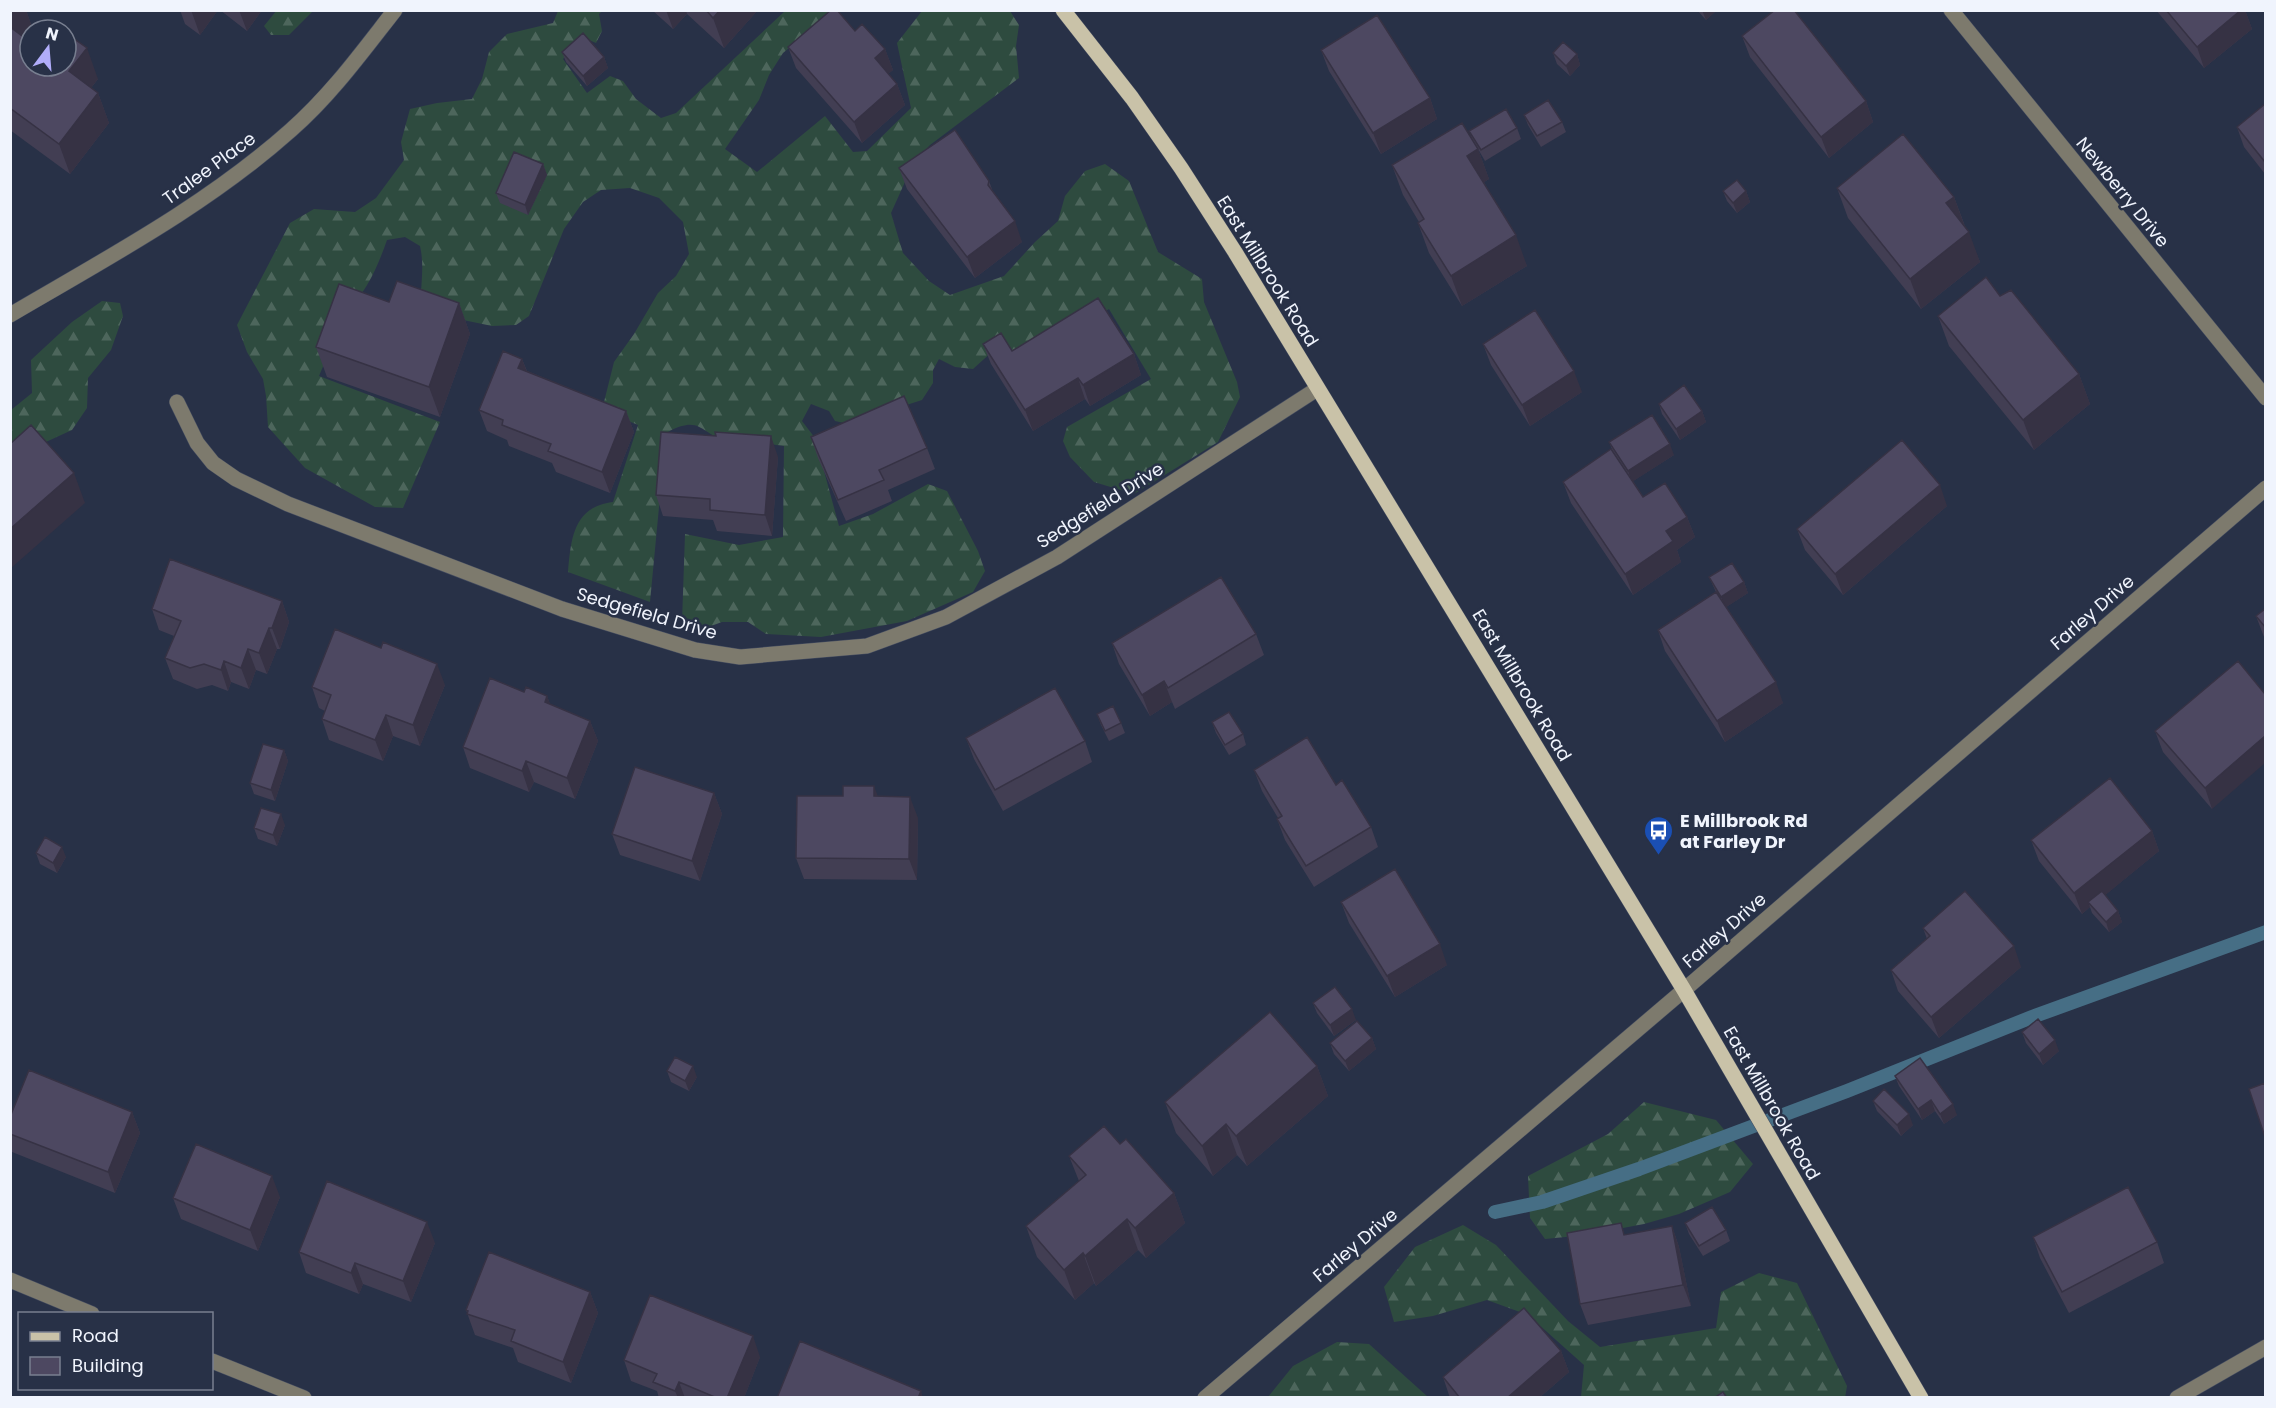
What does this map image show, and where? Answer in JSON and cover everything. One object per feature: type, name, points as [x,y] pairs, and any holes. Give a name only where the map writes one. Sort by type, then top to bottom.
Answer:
[{"type":"main road","name":"East Millbrook Road","points":[[1063,10],[1132,98],[1171,153],[1235,252],[1684,990],[1921,1398]]},
{"type":"street","name":"Tralee Place","points":[[10,315],[174,219],[239,173],[291,129],[339,82],[395,10]]},
{"type":"street","name":"Newberry Drive","points":[[1951,10],[2265,398]]},
{"type":"street","name":"Sedgefield Drive","points":[[177,402],[196,443],[213,463],[236,479],[288,504],[562,609],[695,650],[740,657],[867,646],[946,617],[1057,556],[1317,389]]},
{"type":"street","name":"Farley Drive","points":[[1205,1398],[1684,990],[2265,488]]},
{"type":"street","points":[[10,1280],[87,1312]]},
{"type":"street","points":[[2177,1398],[2265,1347]]},
{"type":"street","points":[[213,1361],[304,1398]]},
{"type":"green space","points":[[277,10],[313,11],[289,35],[271,35],[264,26]]},
{"type":"green space","points":[[558,11],[602,11],[599,14],[602,31],[596,43],[582,37],[563,59],[587,93],[610,76],[623,81],[636,99],[661,118],[676,113],[785,11],[833,11],[783,53],[769,75],[759,100],[725,149],[757,172],[825,116],[853,152],[867,151],[911,108],[897,43],[922,11],[1010,11],[1019,25],[1016,46],[1019,78],[930,145],[914,162],[891,213],[903,253],[929,281],[950,295],[1004,276],[1058,221],[1065,196],[1085,171],[1105,164],[1129,181],[1158,252],[1202,279],[1204,302],[1237,382],[1240,397],[1218,442],[1134,494],[1094,482],[1070,457],[1063,441],[1067,427],[1151,379],[1109,309],[1023,359],[1007,345],[994,350],[973,369],[955,367],[939,359],[933,370],[933,383],[922,400],[897,408],[871,429],[835,421],[829,411],[811,404],[802,421],[815,438],[839,526],[873,514],[928,484],[947,491],[978,551],[985,571],[973,592],[907,621],[821,637],[766,634],[748,622],[722,622],[711,626],[682,622],[685,534],[739,545],[783,537],[784,446],[728,441],[695,425],[679,427],[668,432],[650,602],[568,572],[573,537],[577,526],[590,510],[613,502],[638,425],[602,410],[614,362],[634,334],[658,293],[676,276],[689,254],[683,222],[659,198],[630,188],[601,190],[583,202],[564,229],[529,316],[516,325],[492,326],[444,316],[421,307],[420,246],[405,237],[387,240],[371,279],[346,312],[319,376],[440,422],[403,508],[375,507],[305,468],[268,427],[263,379],[247,352],[237,325],[290,223],[314,209],[355,212],[376,198],[404,160],[401,142],[410,109],[472,99],[482,79],[489,52],[507,34],[553,23]]},
{"type":"green space","points":[[102,301],[120,303],[123,316],[111,350],[88,378],[87,408],[72,430],[11,458],[11,410],[32,393],[31,360],[72,322]]},
{"type":"green space","points":[[1644,1102],[1716,1120],[1753,1164],[1730,1192],[1679,1214],[1644,1224],[1586,1235],[1545,1239],[1530,1218],[1528,1176],[1608,1134]]},
{"type":"green space","points":[[1463,1225],[1496,1245],[1568,1321],[1600,1347],[1716,1328],[1721,1292],[1759,1273],[1797,1283],[1847,1386],[1845,1398],[1581,1397],[1584,1365],[1528,1315],[1487,1300],[1433,1316],[1394,1322],[1384,1287],[1415,1247]]},
{"type":"green space","points":[[1337,1342],[1369,1344],[1428,1397],[1268,1397],[1293,1366]]},
{"type":"building","points":[[706,10],[720,10],[713,18]]},
{"type":"building","points":[[831,10],[837,10],[855,31],[862,24],[885,49],[875,58],[897,84],[854,122],[788,47]]},
{"type":"building","points":[[1775,10],[1794,10],[1866,101],[1821,137],[1742,36]]},
{"type":"building","points":[[2166,10],[2241,10],[2197,47]]},
{"type":"building","points":[[1377,15],[1430,98],[1373,133],[1321,50]]},
{"type":"building","points":[[10,27],[18,33],[18,78],[78,78],[98,93],[59,144],[10,108]]},
{"type":"building","points":[[583,33],[604,57],[583,76],[562,52]]},
{"type":"building","points":[[78,42],[87,48],[78,60]]},
{"type":"building","points":[[1563,42],[1577,54],[1566,66],[1553,53]]},
{"type":"building","points":[[1548,100],[1562,122],[1537,136],[1524,115]]},
{"type":"building","points":[[2265,104],[2265,162],[2237,127]]},
{"type":"building","points":[[1506,109],[1517,128],[1481,150],[1469,131]]},
{"type":"building","points":[[1462,123],[1478,149],[1467,156],[1516,235],[1451,276],[1418,223],[1424,219],[1392,165]]},
{"type":"building","points":[[955,130],[989,181],[988,185],[1015,221],[967,257],[899,168]]},
{"type":"building","points":[[1903,134],[1954,197],[1946,203],[1969,232],[1910,279],[1837,188]]},
{"type":"building","points":[[514,152],[543,164],[525,205],[496,193]]},
{"type":"building","points":[[1737,180],[1746,191],[1733,203],[1723,191]]},
{"type":"building","points":[[1986,277],[2000,296],[2011,290],[2079,374],[2023,420],[1938,316]]},
{"type":"building","points":[[397,281],[459,303],[429,387],[316,347],[339,284],[389,302]]},
{"type":"building","points":[[1098,298],[1134,354],[1083,385],[1078,378],[1025,410],[983,344],[1001,333],[1012,351]]},
{"type":"building","points":[[1535,310],[1574,371],[1522,405],[1483,344]]},
{"type":"building","points":[[503,351],[522,359],[518,368],[626,411],[602,472],[548,451],[551,444],[502,425],[503,420],[479,410]]},
{"type":"building","points":[[1684,385],[1702,411],[1676,429],[1659,404]]},
{"type":"building","points":[[904,396],[927,448],[879,470],[884,480],[838,500],[811,437]]},
{"type":"building","points":[[1652,415],[1670,444],[1628,471],[1609,442]]},
{"type":"building","points":[[31,425],[74,473],[10,529],[10,444]]},
{"type":"building","points":[[661,432],[716,436],[715,432],[771,436],[765,515],[710,510],[710,499],[656,495]]},
{"type":"building","points":[[1902,440],[1940,485],[1835,574],[1797,529]]},
{"type":"building","points":[[1611,449],[1643,497],[1665,483],[1687,517],[1666,531],[1673,541],[1625,574],[1563,482]]},
{"type":"building","points":[[170,559],[282,601],[259,653],[248,649],[241,668],[224,661],[221,670],[204,664],[190,668],[165,658],[181,621],[152,609]]},
{"type":"building","points":[[1732,563],[1744,582],[1721,597],[1709,577]]},
{"type":"building","points":[[1221,577],[1256,634],[1168,688],[1164,681],[1142,695],[1112,643]]},
{"type":"building","points":[[1716,592],[1776,682],[1717,721],[1658,630]]},
{"type":"building","points":[[2265,609],[2265,627],[2256,616]]},
{"type":"building","points":[[335,629],[381,648],[383,642],[437,664],[413,725],[386,715],[375,740],[322,719],[331,695],[312,687]]},
{"type":"building","points":[[2238,661],[2265,694],[2265,736],[2205,788],[2155,731]]},
{"type":"building","points":[[490,678],[524,692],[526,687],[547,696],[545,702],[590,721],[567,778],[526,761],[522,771],[463,747]]},
{"type":"building","points":[[1055,688],[1085,741],[995,790],[966,738]]},
{"type":"building","points":[[1113,706],[1121,723],[1105,731],[1097,714]]},
{"type":"building","points":[[1229,712],[1243,734],[1225,745],[1212,722]]},
{"type":"building","points":[[1307,737],[1336,785],[1342,780],[1371,827],[1306,866],[1277,819],[1282,816],[1254,770]]},
{"type":"building","points":[[263,744],[284,750],[271,790],[250,783]]},
{"type":"building","points":[[635,767],[714,793],[692,861],[612,834]]},
{"type":"building","points":[[2110,778],[2152,831],[2074,893],[2031,840]]},
{"type":"building","points":[[843,786],[874,786],[874,796],[910,797],[909,859],[796,858],[797,796],[843,796]]},
{"type":"building","points":[[261,808],[281,814],[273,835],[254,828]]},
{"type":"building","points":[[45,837],[62,847],[53,863],[36,853]]},
{"type":"building","points":[[1395,869],[1440,944],[1387,976],[1341,902]]},
{"type":"building","points":[[1965,891],[2014,946],[1931,1017],[1891,970],[1930,936],[1923,928]]},
{"type":"building","points":[[2102,891],[2118,911],[2106,922],[2088,902]]},
{"type":"building","points":[[1335,987],[1352,1009],[1330,1025],[1313,1003]]},
{"type":"building","points":[[1270,1012],[1317,1066],[1236,1136],[1226,1124],[1202,1146],[1165,1102]]},
{"type":"building","points":[[2038,1019],[2055,1040],[2039,1054],[2022,1032]]},
{"type":"building","points":[[1357,1021],[1372,1038],[1345,1061],[1330,1043]]},
{"type":"building","points":[[675,1057],[693,1066],[685,1081],[667,1071]]},
{"type":"building","points":[[1920,1058],[1953,1104],[1940,1114],[1931,1100],[1918,1109],[1895,1076]]},
{"type":"building","points":[[29,1070],[132,1112],[108,1172],[10,1134],[10,1117]]},
{"type":"building","points":[[2265,1083],[2265,1137],[2249,1089]]},
{"type":"building","points":[[1884,1089],[1909,1114],[1897,1125],[1873,1101]]},
{"type":"building","points":[[1104,1126],[1120,1144],[1126,1139],[1174,1193],[1135,1228],[1127,1219],[1085,1256],[1083,1253],[1064,1270],[1026,1226],[1086,1175],[1069,1156]]},
{"type":"building","points":[[196,1144],[272,1176],[250,1230],[173,1198]]},
{"type":"building","points":[[327,1181],[427,1222],[403,1281],[355,1263],[351,1273],[299,1252]]},
{"type":"building","points":[[2128,1187],[2157,1242],[2062,1292],[2033,1237]]},
{"type":"building","points":[[1712,1207],[1726,1230],[1699,1246],[1685,1223]]},
{"type":"building","points":[[1621,1223],[1624,1235],[1672,1226],[1683,1285],[1580,1304],[1567,1233]]},
{"type":"building","points":[[489,1252],[590,1292],[563,1362],[511,1341],[515,1330],[467,1314],[466,1310]]},
{"type":"building","points":[[650,1295],[753,1336],[727,1398],[717,1398],[679,1382],[675,1391],[653,1382],[657,1374],[624,1360]]},
{"type":"building","points":[[1524,1308],[1561,1351],[1507,1398],[1460,1398],[1443,1377]]},
{"type":"building","points":[[800,1341],[921,1391],[918,1398],[777,1398]]},
{"type":"building","points":[[1723,1392],[1727,1398],[1714,1398]]},
{"type":"waterway","points":[[1495,1212],[1542,1202],[1639,1169],[1847,1091],[2032,1017],[2266,932]]},
{"type":"place","name":"E Millbrook Rd at Farley Dr","points":[[1659,856]]}]
